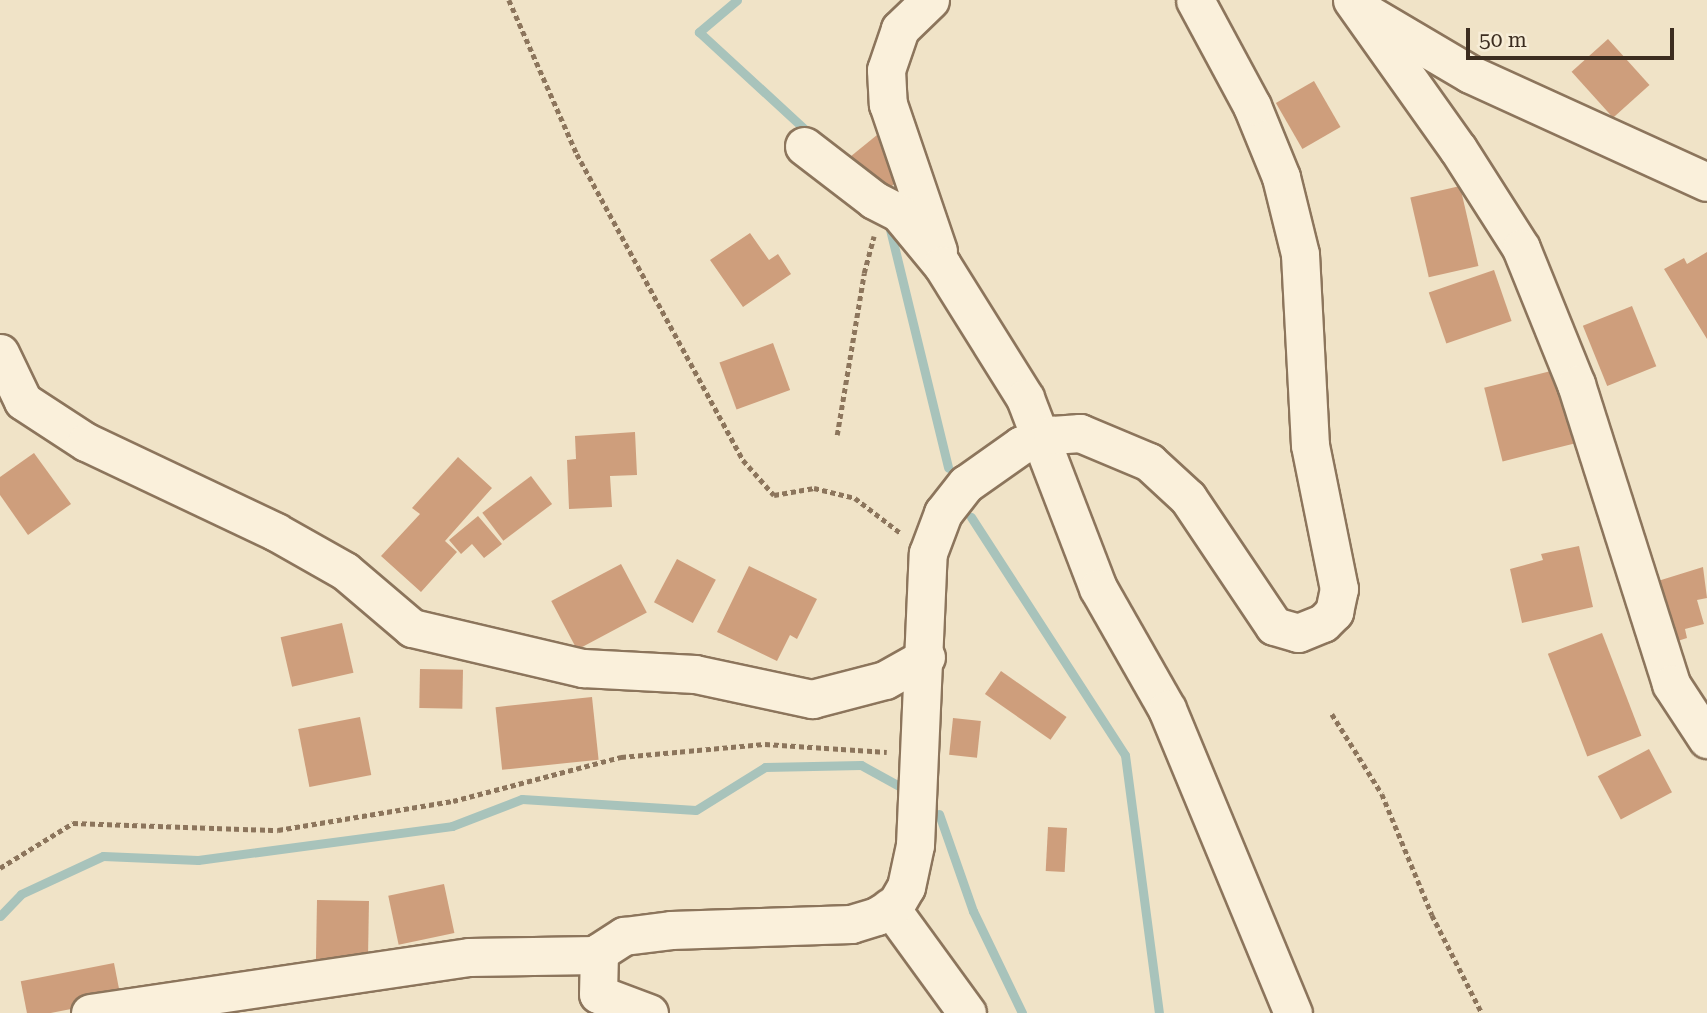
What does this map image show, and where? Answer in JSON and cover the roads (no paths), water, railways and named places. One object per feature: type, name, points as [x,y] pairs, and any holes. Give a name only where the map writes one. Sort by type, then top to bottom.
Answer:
[{"type":"street","points":[[930,0],[900,29],[886,70],[888,104],[942,265]]},
{"type":"street","points":[[90,1013],[469,957],[599,955],[624,936],[671,930],[851,924],[890,907],[906,887],[915,845],[926,657],[928,553],[943,513],[966,484],[1021,445],[1043,438],[1080,433],[1149,462],[1188,498],[1274,626],[1298,633],[1323,623],[1334,612],[1339,589],[1310,445],[1300,254],[1281,177],[1262,129],[1195,0]]},
{"type":"street","points":[[1356,5],[1470,74],[1707,182]]},
{"type":"street","points":[[1356,5],[1521,248],[1576,384],[1671,684],[1707,739]]},
{"type":"street","points":[[804,146],[874,200],[899,213],[942,265],[1025,398],[1043,438],[1098,588],[1167,709],[1293,1013]]},
{"type":"street","points":[[0,353],[23,401],[97,448],[276,532],[345,571],[412,628],[583,668],[695,674],[812,699],[885,680],[926,657]]},
{"type":"street","points":[[890,907],[967,1013]]},
{"type":"street","points":[[599,955],[598,994],[649,1013]]},
{"type":"waterway","points":[[737,0],[699,32],[810,134]]},
{"type":"waterway","points":[[888,221],[948,468]]},
{"type":"waterway","points":[[971,517],[1125,755],[1159,1013]]},
{"type":"waterway","points":[[0,916],[21,894],[103,856],[198,860],[452,826],[522,799],[696,810],[765,767],[861,765],[899,786]]},
{"type":"waterway","points":[[939,814],[973,911],[1022,1013]]}]
